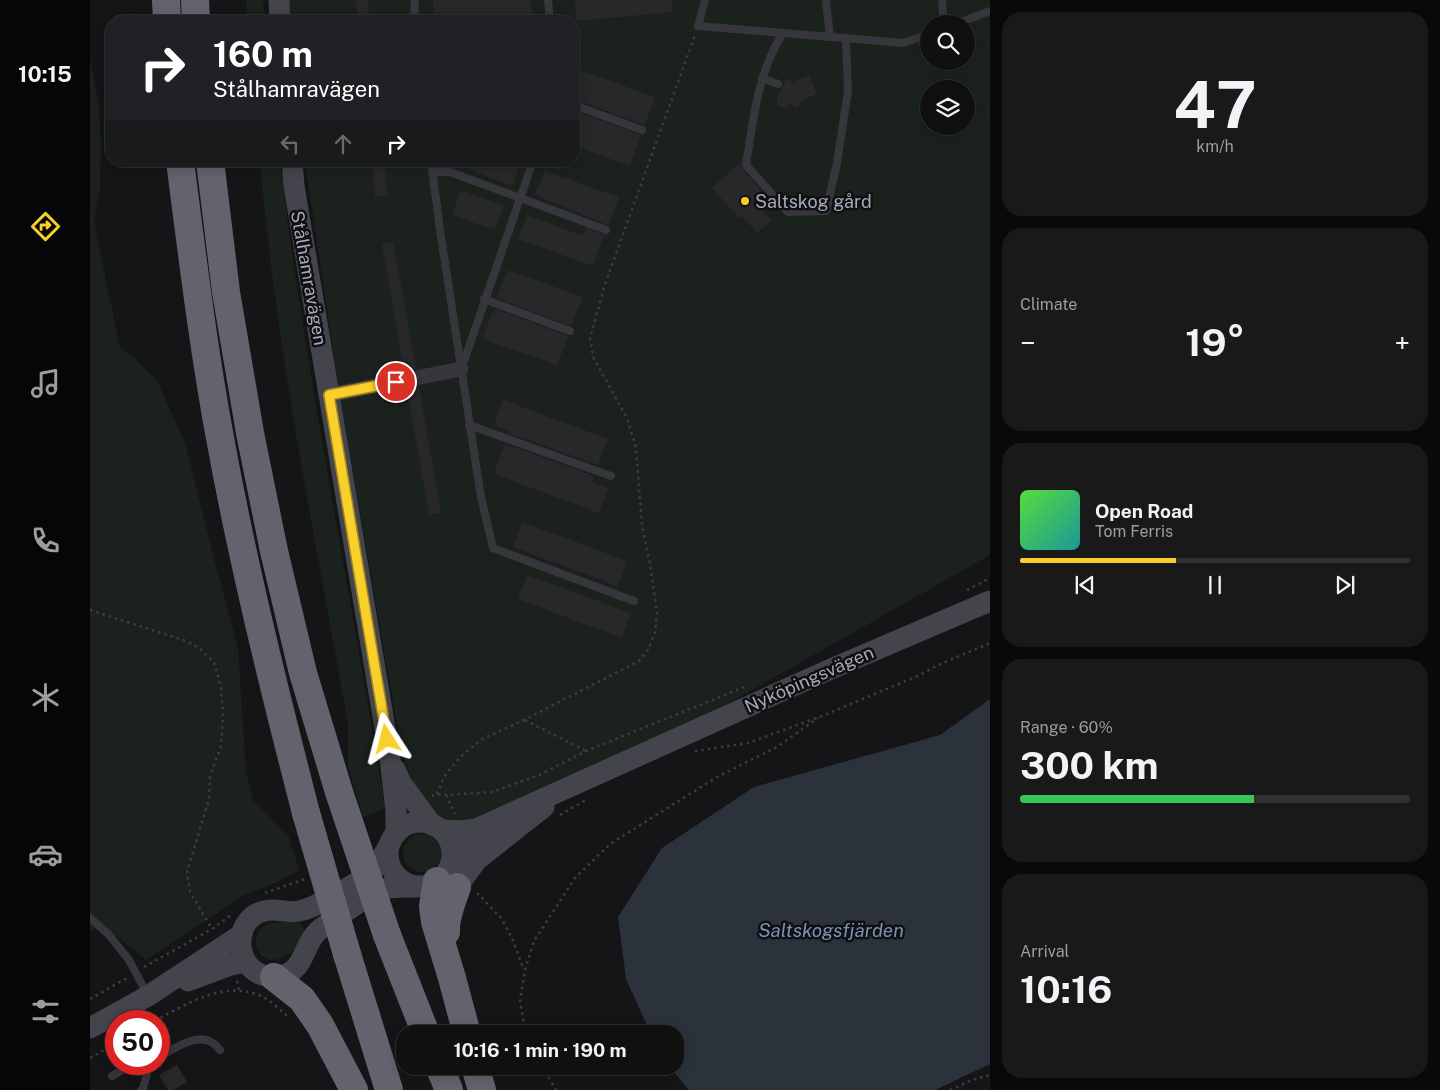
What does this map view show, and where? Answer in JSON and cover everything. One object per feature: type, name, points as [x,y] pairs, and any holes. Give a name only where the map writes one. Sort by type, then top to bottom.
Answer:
[{"type":"highway","points":[[166,0],[167,15]]},
{"type":"highway","points":[[195,0],[196,15]]},
{"type":"highway","points":[[181,167],[197,296],[220,438],[272,683],[306,813],[389,1090]]},
{"type":"highway","points":[[211,167],[226,292],[250,433],[274,551],[303,673],[339,792],[388,935],[423,1025]]},
{"type":"highway","points":[[448,883],[433,906],[434,922],[465,1025]]},
{"type":"highway","points":[[274,977],[302,999],[320,1025],[354,1090]]},
{"type":"highway","points":[[443,1075],[449,1090]]},
{"type":"highway","points":[[478,1075],[482,1090]]},
{"type":"main road","points":[[278,0],[279,15]]},
{"type":"main road","name":"Stålhamravägen","points":[[292,167],[294,186],[390,758],[396,811],[393,838]]},
{"type":"main road","name":"Nyköpingsvägen","points":[[437,827],[462,831],[476,829],[628,759],[990,601]]},
{"type":"main road","name":"Stålhamravägen","points":[[390,758],[402,783],[437,827]]},
{"type":"main road","name":"Nyköpingsvägen","points":[[448,883],[476,860],[628,759]]},
{"type":"main road","points":[[417,822],[437,827],[448,838],[452,846],[453,858],[448,883],[382,890],[329,922],[311,939],[303,960],[289,973],[274,977],[259,974],[245,962],[241,952],[244,925],[250,919],[266,911],[297,912],[305,910],[336,894],[372,871],[393,838],[408,824],[417,822]]},
{"type":"main road","points":[[393,838],[388,852],[392,870],[403,882],[448,883]]},
{"type":"main road","points":[[127,1010],[242,934]]},
{"type":"main road","points":[[148,996],[231,965],[245,962]]},
{"type":"main road","points":[[90,1028],[105,1022]]},
{"type":"street","points":[[329,395],[461,369]]},
{"type":"lane","points":[[414,15],[415,0]]},
{"type":"lane","points":[[548,0],[549,15]]},
{"type":"lane","points":[[705,0],[698,26],[903,43],[920,37]]},
{"type":"lane","points":[[826,0],[830,38]]},
{"type":"lane","points":[[942,0],[943,15]]},
{"type":"lane","points":[[975,17],[990,11]]},
{"type":"lane","points":[[783,33],[774,47],[762,78],[746,165],[788,212],[826,211],[837,163],[848,91],[846,39]]},
{"type":"lane","points":[[762,78],[778,84]]},
{"type":"lane","points":[[580,107],[642,130]]},
{"type":"lane","points":[[432,167],[469,424],[481,497],[492,548],[634,601]]},
{"type":"lane","points":[[461,369],[531,167]]},
{"type":"lane","points":[[432,172],[450,172],[606,230]]},
{"type":"lane","points":[[484,299],[570,331]]},
{"type":"lane","points":[[469,424],[611,476]]},
{"type":"lane","points":[[90,918],[109,935],[126,956],[148,996]]},
{"type":"lane","points":[[170,1051],[189,1040],[204,1039],[217,1046],[220,1050]]},
{"type":"lane","points":[[141,1090],[147,1075]]},
{"type":"path","points":[[437,794],[444,778],[460,757],[482,739],[524,720],[638,662],[648,650],[655,632],[657,614],[642,525],[636,448],[627,418],[593,357],[590,339],[610,270],[698,26]]},
{"type":"path","points":[[966,591],[990,578]]},
{"type":"path","points":[[90,610],[199,648],[214,662],[221,687],[223,716],[221,746],[210,776],[209,799],[187,872],[190,892],[212,929],[90,999]]},
{"type":"path","points":[[691,751],[748,743],[822,716],[990,643]]},
{"type":"path","points":[[446,795],[492,792],[538,775],[586,751],[747,686]]},
{"type":"path","points":[[524,1025],[520,1001],[524,971],[534,941],[575,878],[610,844],[717,777],[776,747],[822,716]]},
{"type":"path","points":[[524,720],[586,751]]},
{"type":"path","points":[[552,811],[591,797]]},
{"type":"path","points":[[448,883],[502,919],[512,938],[524,971]]},
{"type":"path","points":[[170,1013],[189,1002],[223,991],[239,990],[262,996],[289,1018]]},
{"type":"path","points":[[90,1058],[105,1049]]},
{"type":"path","points":[[547,1075],[556,1090]]},
{"type":"path","points":[[950,1090],[972,1080],[990,1075]]},
{"type":"shaded area","points":[[246,0],[263,0],[264,15],[247,15]]},
{"type":"shaded area","points":[[289,0],[990,0],[990,555],[690,725],[543,787],[473,823],[449,823],[435,813],[418,796],[402,754],[337,378],[306,167],[580,167],[580,15],[290,15]]},
{"type":"shaded area","points":[[90,61],[98,101],[101,142],[100,187],[94,221],[120,348],[134,358],[157,381],[185,442],[238,648],[246,771],[253,800],[289,837],[299,871],[246,894],[146,960],[102,925],[90,931]]},
{"type":"shaded area","points":[[261,167],[281,167],[316,404],[385,808],[363,817],[348,766],[348,724],[286,373],[267,232]]},
{"type":"shaded area","points":[[422,834],[435,840],[441,853],[435,866],[422,872],[409,866],[403,853],[409,840]]},
{"type":"shaded area","points":[[297,922],[303,927],[304,933],[297,947],[282,958],[274,960],[262,956],[256,942],[256,937],[261,928],[273,923]]},
{"type":"water","name":"Saltskogsfjärden","points":[[990,699],[990,1064],[935,1090],[689,1090],[676,1075],[684,1075],[684,1025],[647,1025],[626,979],[618,917],[662,848],[754,787],[940,735]]},
{"type":"building","points":[[356,0],[368,0],[369,15],[357,15]]},
{"type":"building","points":[[433,0],[531,0],[532,15],[434,15]]},
{"type":"building","points":[[575,0],[672,0],[673,12],[580,21],[580,15],[576,15]]},
{"type":"building","points":[[580,70],[655,97],[645,125],[580,101]]},
{"type":"building","points":[[809,75],[817,94],[802,100],[798,108],[789,104],[785,108],[777,104],[777,99],[786,79],[793,82]]},
{"type":"building","points":[[580,113],[641,135],[630,166],[580,148]]},
{"type":"building","name":"Saltskog gård","points":[[741,162],[742,169],[769,199],[760,207],[772,220],[757,233],[742,216],[739,218],[712,188]]},
{"type":"building","points":[[373,167],[385,167],[387,195],[375,196]]},
{"type":"building","points":[[464,167],[519,167],[512,186]]},
{"type":"building","points":[[544,171],[619,197],[610,223],[608,225],[535,195]]},
{"type":"building","points":[[461,190],[504,206],[495,230],[452,215]]},
{"type":"building","points":[[527,215],[583,236],[586,228],[604,235],[593,266],[518,239]]},
{"type":"building","points":[[393,242],[416,368],[404,371],[382,244]]},
{"type":"building","points":[[507,270],[583,297],[571,326],[497,298]]},
{"type":"building","points":[[494,309],[568,336],[557,365],[482,339]]},
{"type":"building","points":[[419,387],[441,513],[429,515],[407,389]]},
{"type":"building","points":[[503,400],[608,439],[598,465],[509,433],[510,431],[494,425]]},
{"type":"building","points":[[505,444],[594,476],[592,482],[608,488],[599,513],[494,474]]},
{"type":"building","points":[[522,522],[627,561],[618,586],[513,547]]},
{"type":"building","points":[[527,575],[631,613],[622,638],[518,599]]},
{"type":"building","points":[[177,1065],[187,1082],[173,1090],[168,1090],[159,1075],[170,1075],[170,1069]]},
{"type":"place","name":"Saltskog gård","points":[[745,201]]},
{"type":"route","points":[[387,739],[329,395],[396,382]]}]
